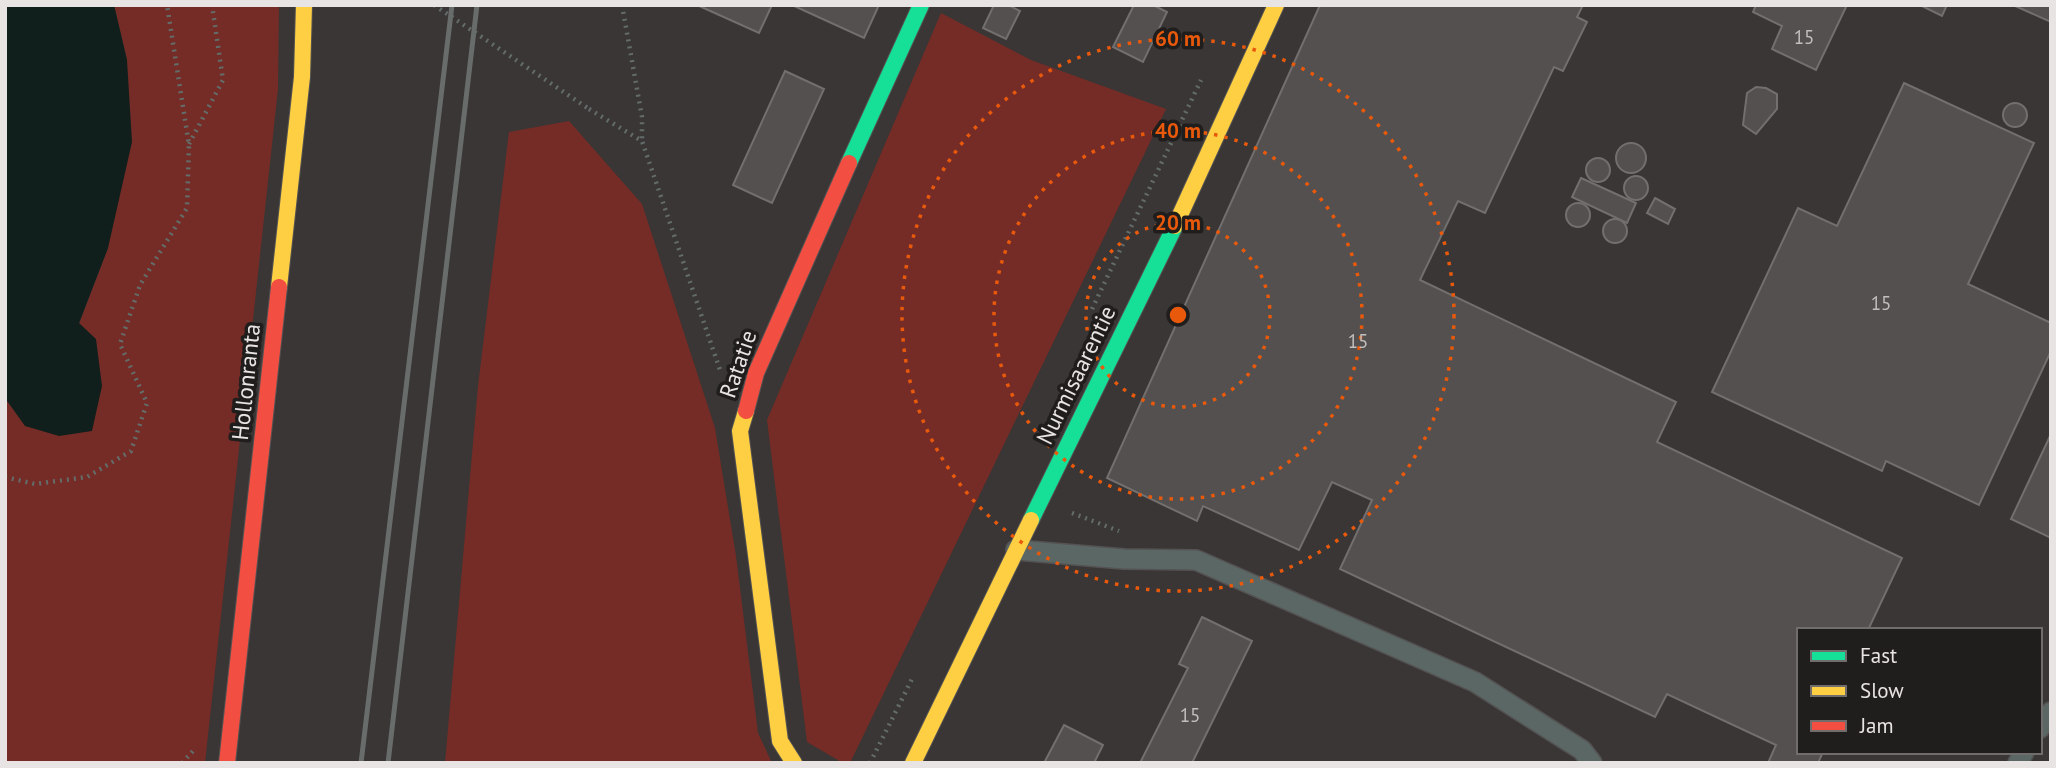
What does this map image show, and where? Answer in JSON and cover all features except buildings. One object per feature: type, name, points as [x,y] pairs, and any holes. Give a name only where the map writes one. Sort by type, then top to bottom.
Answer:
[{"type":"street","name":"Hollonranta","points":[[227,763],[301,91],[304,5]]},
{"type":"street","name":"Ratatie","points":[[794,763],[780,741],[740,431],[756,373],[801,267],[922,5]]},
{"type":"street","name":"Nurmisaarentie","points":[[913,763],[1190,195],[1276,5]]},
{"type":"lane","points":[[1016,550],[1124,559],[1196,560],[1475,682],[1582,750],[1592,763]]},
{"type":"path","points":[[5,477],[35,484],[87,477],[131,451],[147,403],[120,344],[140,285],[187,208],[189,145],[167,5]]},
{"type":"path","points":[[189,145],[223,80],[212,5]]},
{"type":"path","points":[[435,5],[589,110],[642,141]]},
{"type":"path","points":[[622,5],[642,117],[642,141],[722,379]]},
{"type":"path","points":[[1087,320],[1206,68]]},
{"type":"path","points":[[870,763],[913,678]]},
{"type":"shaded area","points":[[5,5],[114,5],[127,60],[132,142],[108,248],[79,323],[96,339],[102,386],[92,431],[59,436],[25,426],[5,398]]},
{"type":"shaded area","points":[[114,5],[279,5],[278,89],[205,763],[5,763],[5,398],[26,426],[79,324],[108,248],[127,60]]},
{"type":"shaded area","points":[[941,13],[1031,60],[1166,109],[850,763],[843,763],[807,742],[767,420]]},
{"type":"shaded area","points":[[569,121],[642,204],[715,428],[736,556],[758,733],[772,763],[445,763],[478,386],[509,132]]},
{"type":"railway","points":[[361,763],[452,5]]},
{"type":"railway","points":[[388,763],[477,5]]},
{"type":"traffic: fast","points":[[849,163],[921,5]]},
{"type":"traffic: fast","points":[[1031,520],[1175,226]]},
{"type":"traffic: slow","points":[[279,287],[302,77],[304,5]]},
{"type":"traffic: slow","points":[[1175,226],[1276,5]]},
{"type":"traffic: slow","points":[[746,411],[740,431],[780,741],[794,763]]},
{"type":"traffic: slow","points":[[913,763],[1031,520]]},
{"type":"traffic: jam","points":[[746,411],[756,373],[849,163]]},
{"type":"traffic: jam","points":[[227,763],[279,287]]}]
